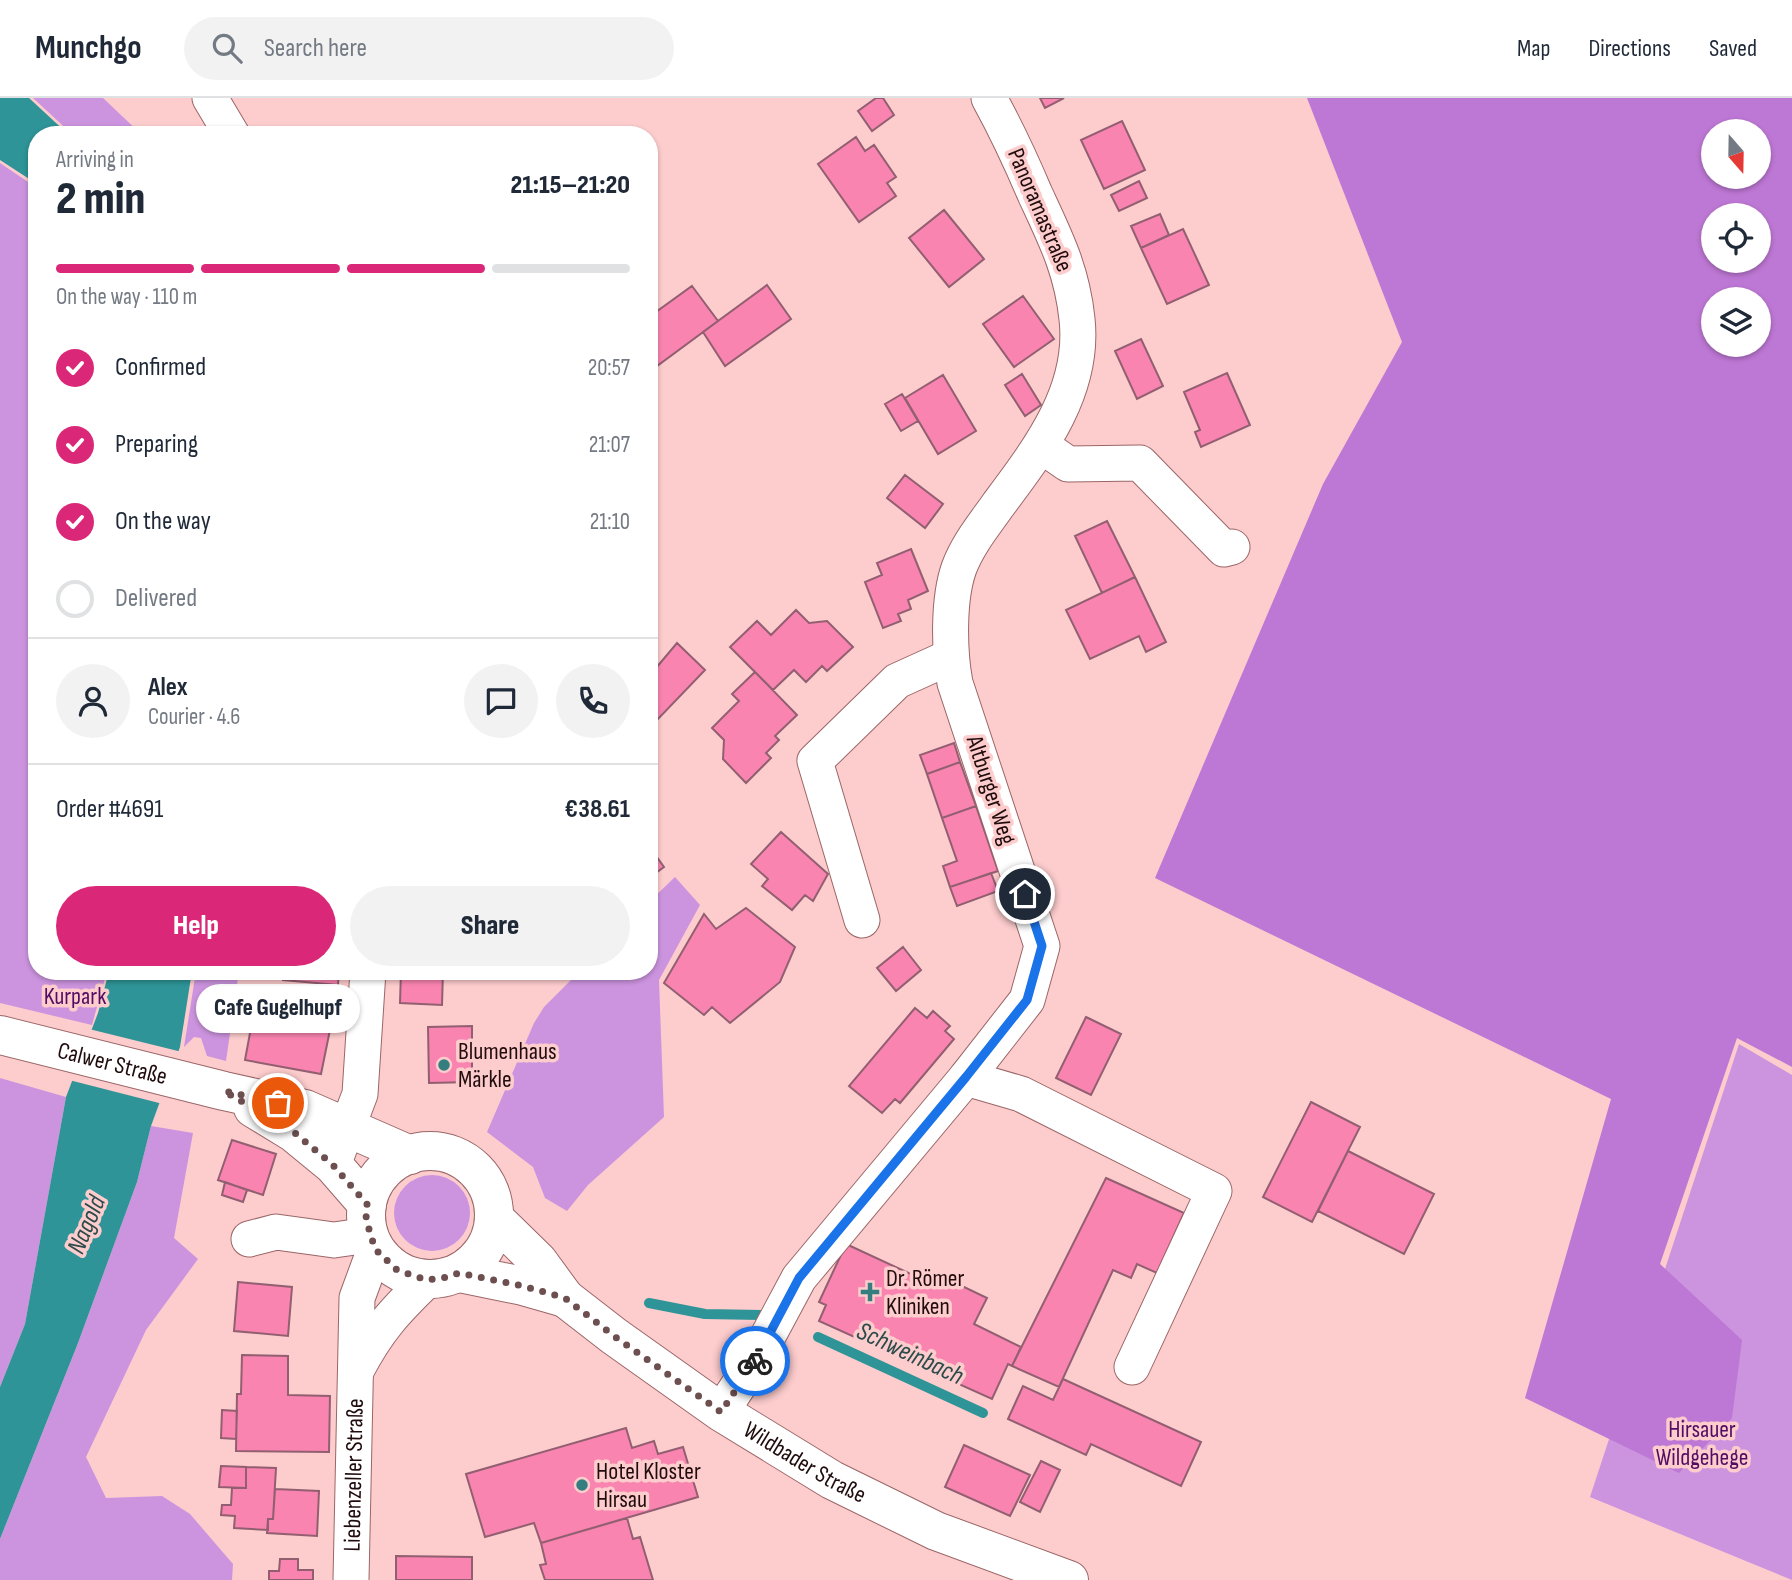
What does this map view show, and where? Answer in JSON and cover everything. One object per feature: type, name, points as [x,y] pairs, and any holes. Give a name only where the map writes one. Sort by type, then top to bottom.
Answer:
[{"type":"main road","name":"Calwer Straße","points":[[0,1035],[304,1109],[410,1154]]},
{"type":"main road","name":"Calwer Straße","points":[[224,1091],[295,1133],[333,1165],[371,1229]]},
{"type":"main road","points":[[428,1151],[446,1153],[477,1171],[487,1185],[495,1219],[484,1251],[473,1263],[443,1276],[397,1270],[371,1229],[373,1188],[382,1173],[410,1154],[428,1151]]},
{"type":"main road","name":"Wildbader Straße","points":[[495,1219],[538,1261],[565,1298],[721,1412],[832,1480],[924,1525],[1069,1580]]},
{"type":"main road","name":"Wildbader Straße","points":[[443,1276],[523,1286],[565,1298]]},
{"type":"street","points":[[210,98],[227,126]]},
{"type":"street","name":"Panoramastraße","points":[[989,98],[1068,264],[1078,321],[1075,366],[1058,419],[1042,446]]},
{"type":"street","points":[[1042,446],[1068,464],[1140,463],[1224,549],[1232,547]]},
{"type":"street","name":"Altburger Weg","points":[[721,1412],[754,1362],[799,1278],[1027,1000],[1042,946],[956,684],[950,657],[952,610],[959,569],[975,537],[1042,446]]},
{"type":"street","points":[[862,920],[815,761],[897,681],[950,657]]},
{"type":"street","points":[[333,1165],[361,1086],[367,980]]},
{"type":"street","points":[[966,1077],[1021,1094],[1214,1191],[1132,1367]]},
{"type":"street","points":[[249,1239],[276,1232],[334,1241],[371,1229]]},
{"type":"street","name":"Liebenzeller Straße","points":[[351,1580],[357,1298],[371,1229]]},
{"type":"street","name":"Liebenzeller Straße","points":[[357,1369],[370,1343],[389,1317],[443,1276]]},
{"type":"green space","points":[[33,98],[103,98],[133,126],[63,126]]},
{"type":"green space","points":[[1307,98],[1792,98],[1792,1067],[1737,1038],[1660,1264],[1742,1340],[1732,1418],[1679,1473],[1525,1398],[1611,1099],[1155,878],[1323,484],[1402,342]]},
{"type":"green space","name":"Kurpark","points":[[0,163],[28,182],[28,980],[104,980],[92,1025],[0,1003]]},
{"type":"green space","points":[[675,877],[700,905],[659,980],[664,1117],[588,1185],[567,1211],[545,1198],[533,1167],[487,1132],[534,1023],[544,1007],[571,980],[658,980],[658,893]]},
{"type":"green space","points":[[195,980],[238,980],[226,1061],[207,1056],[201,1038],[194,1037],[184,1047]]},
{"type":"green space","name":"Hirsauer Wildgehege","points":[[1739,1044],[1792,1075],[1792,1580],[1590,1497]]},
{"type":"green space","points":[[0,1078],[66,1097],[25,1324],[0,1387]]},
{"type":"green space","points":[[151,1126],[193,1133],[174,1238],[198,1259],[146,1330],[86,1457],[106,1498],[162,1496],[190,1514],[233,1564],[232,1580],[0,1580],[0,1539],[78,1343],[137,1182]]},
{"type":"green space","points":[[432,1175],[446,1178],[459,1186],[467,1199],[470,1213],[467,1227],[459,1240],[446,1248],[432,1251],[418,1248],[405,1240],[397,1227],[394,1213],[397,1199],[405,1186],[418,1178]]},
{"type":"water","points":[[0,98],[29,98],[59,126],[28,126],[28,178],[0,160]]},
{"type":"water","name":"Nagold","points":[[107,980],[191,980],[180,1047],[151,1126],[137,1182],[78,1343],[0,1539],[0,1387],[25,1324],[66,1097],[98,1013]]},
{"type":"pier","points":[[89,1029],[182,1052],[163,1104],[69,1080]]},
{"type":"building","points":[[876,98],[883,98],[894,115],[872,131],[858,111]]},
{"type":"building","points":[[1040,98],[1064,98],[1045,108]]},
{"type":"building","points":[[1122,121],[1145,170],[1104,189],[1081,140]]},
{"type":"building","points":[[856,137],[865,151],[874,145],[896,177],[887,183],[896,196],[859,222],[818,164]]},
{"type":"building","points":[[1139,181],[1147,198],[1119,211],[1111,195]]},
{"type":"building","points":[[944,210],[984,259],[949,287],[909,238]]},
{"type":"building","points":[[1160,214],[1169,235],[1141,248],[1131,226]]},
{"type":"building","points":[[1183,229],[1209,285],[1167,304],[1141,248]]},
{"type":"building","points":[[767,285],[791,319],[725,366],[703,332]]},
{"type":"building","points":[[692,286],[718,321],[658,365],[658,311]]},
{"type":"building","points":[[1023,296],[1054,339],[1014,367],[983,324]]},
{"type":"building","points":[[1141,339],[1163,386],[1137,399],[1115,351]]},
{"type":"building","points":[[1227,373],[1250,425],[1201,447],[1195,432],[1200,430],[1184,392]]},
{"type":"building","points":[[1022,374],[1041,405],[1025,416],[1005,385]]},
{"type":"building","points":[[943,375],[976,431],[938,454],[905,398]]},
{"type":"building","points":[[902,394],[918,421],[901,431],[885,404]]},
{"type":"building","points":[[905,475],[943,504],[925,528],[887,498]]},
{"type":"building","points":[[1107,521],[1135,577],[1102,593],[1075,536]]},
{"type":"building","points":[[911,549],[928,591],[908,600],[911,609],[898,614],[901,621],[883,628],[865,582],[882,575],[877,563]]},
{"type":"building","points":[[1135,577],[1166,642],[1146,652],[1139,636],[1090,659],[1066,610]]},
{"type":"building","points":[[796,610],[809,623],[827,621],[853,647],[827,671],[822,666],[806,682],[794,670],[773,690],[730,647],[757,621],[771,635]]},
{"type":"building","points":[[677,643],[705,670],[658,719],[658,666]]},
{"type":"building","points":[[755,672],[797,715],[775,736],[779,740],[766,753],[771,758],[746,783],[723,759],[724,740],[712,728],[739,701],[732,694]]},
{"type":"building","points":[[954,743],[960,762],[927,774],[920,755]]},
{"type":"building","points":[[960,762],[976,806],[942,818],[927,774]]},
{"type":"building","points":[[976,806],[998,871],[950,887],[943,866],[957,861],[942,818]]},
{"type":"building","points":[[781,832],[828,874],[813,901],[805,895],[792,910],[762,886],[768,879],[751,864]]},
{"type":"building","points":[[658,859],[664,867],[658,871]]},
{"type":"building","points":[[991,873],[998,891],[957,906],[950,887]]},
{"type":"building","points":[[746,908],[795,947],[780,982],[730,1023],[712,1007],[704,1015],[664,983],[704,914],[716,929]]},
{"type":"building","points":[[903,947],[921,970],[896,991],[877,968]]},
{"type":"building","points":[[283,980],[338,980],[338,985]]},
{"type":"building","points":[[401,980],[443,980],[442,1005],[400,1003]]},
{"type":"building","points":[[255,1006],[332,1020],[321,1074],[245,1060]]},
{"type":"building","points":[[915,1008],[927,1018],[933,1011],[950,1026],[945,1031],[954,1039],[900,1103],[895,1099],[882,1113],[849,1086]]},
{"type":"building","points":[[1086,1017],[1121,1034],[1091,1095],[1056,1078]]},
{"type":"building","points":[[472,1026],[472,1082],[429,1083],[428,1027]]},
{"type":"building","points":[[1311,1102],[1360,1127],[1312,1222],[1263,1197]]},
{"type":"building","points":[[232,1140],[276,1154],[263,1195],[218,1180]]},
{"type":"building","points":[[1348,1151],[1434,1194],[1404,1254],[1318,1211]]},
{"type":"building","points":[[1106,1178],[1184,1213],[1157,1273],[1137,1264],[1131,1278],[1113,1270],[1059,1387],[1012,1366]]},
{"type":"building","points":[[225,1182],[247,1190],[243,1202],[222,1195]]},
{"type":"building","points":[[846,1244],[928,1282],[933,1272],[987,1298],[974,1324],[1021,1347],[1012,1366],[1008,1364],[992,1399],[819,1321],[826,1305],[819,1302]]},
{"type":"building","points":[[238,1282],[292,1287],[288,1336],[234,1331]]},
{"type":"building","points":[[242,1355],[288,1356],[288,1395],[330,1396],[329,1452],[236,1451],[237,1394],[241,1394]]},
{"type":"building","points":[[1063,1379],[1201,1442],[1181,1486],[1091,1444],[1086,1455],[1008,1419],[1023,1386],[1053,1400]]},
{"type":"building","points":[[222,1410],[237,1411],[236,1439],[221,1438]]},
{"type":"building","name":"Hotel Kloster Hirsau","points":[[626,1428],[632,1448],[654,1441],[658,1454],[683,1447],[698,1497],[541,1543],[534,1523],[485,1537],[466,1474]]},
{"type":"building","points":[[964,1445],[1030,1475],[1010,1516],[945,1487]]},
{"type":"building","points":[[1041,1461],[1060,1470],[1040,1512],[1020,1502]]},
{"type":"building","points":[[221,1466],[246,1467],[246,1488],[219,1487]]},
{"type":"building","points":[[246,1467],[276,1468],[273,1519],[268,1519],[268,1530],[234,1528],[235,1516],[221,1515],[222,1505],[231,1505],[232,1488],[246,1488]]},
{"type":"building","points":[[275,1489],[319,1491],[317,1536],[267,1533],[268,1519],[273,1519]]},
{"type":"building","points":[[627,1518],[633,1539],[640,1537],[653,1580],[545,1580],[540,1565],[546,1564],[541,1543]]},
{"type":"building","points":[[396,1556],[472,1557],[472,1580],[396,1580]]},
{"type":"building","points":[[280,1559],[298,1559],[298,1570],[313,1570],[313,1580],[269,1580],[269,1571],[279,1571]]},
{"type":"waterway","name":"Schweinbach","points":[[649,1303],[705,1314],[761,1315]]},
{"type":"waterway","name":"Schweinbach","points":[[818,1337],[983,1413]]},
{"type":"way so far","points":[[278,1103],[224,1091],[295,1133],[333,1165],[367,1204],[366,1219],[375,1249],[397,1270],[427,1280],[459,1273],[565,1298],[721,1412],[755,1361]]},
{"type":"place","name":"Blumenhaus Märkle","points":[[444,1065]]},
{"type":"place","name":"Cafe Gugelhupf","points":[[278,1103]]},
{"type":"place","name":"Dr. Römer Kliniken","points":[[870,1292]]},
{"type":"place","name":"Hotel Kloster Hirsau","points":[[582,1485]]},
{"type":"route","points":[[755,1361],[799,1278],[1027,1000],[1042,946],[1025,894]]}]
